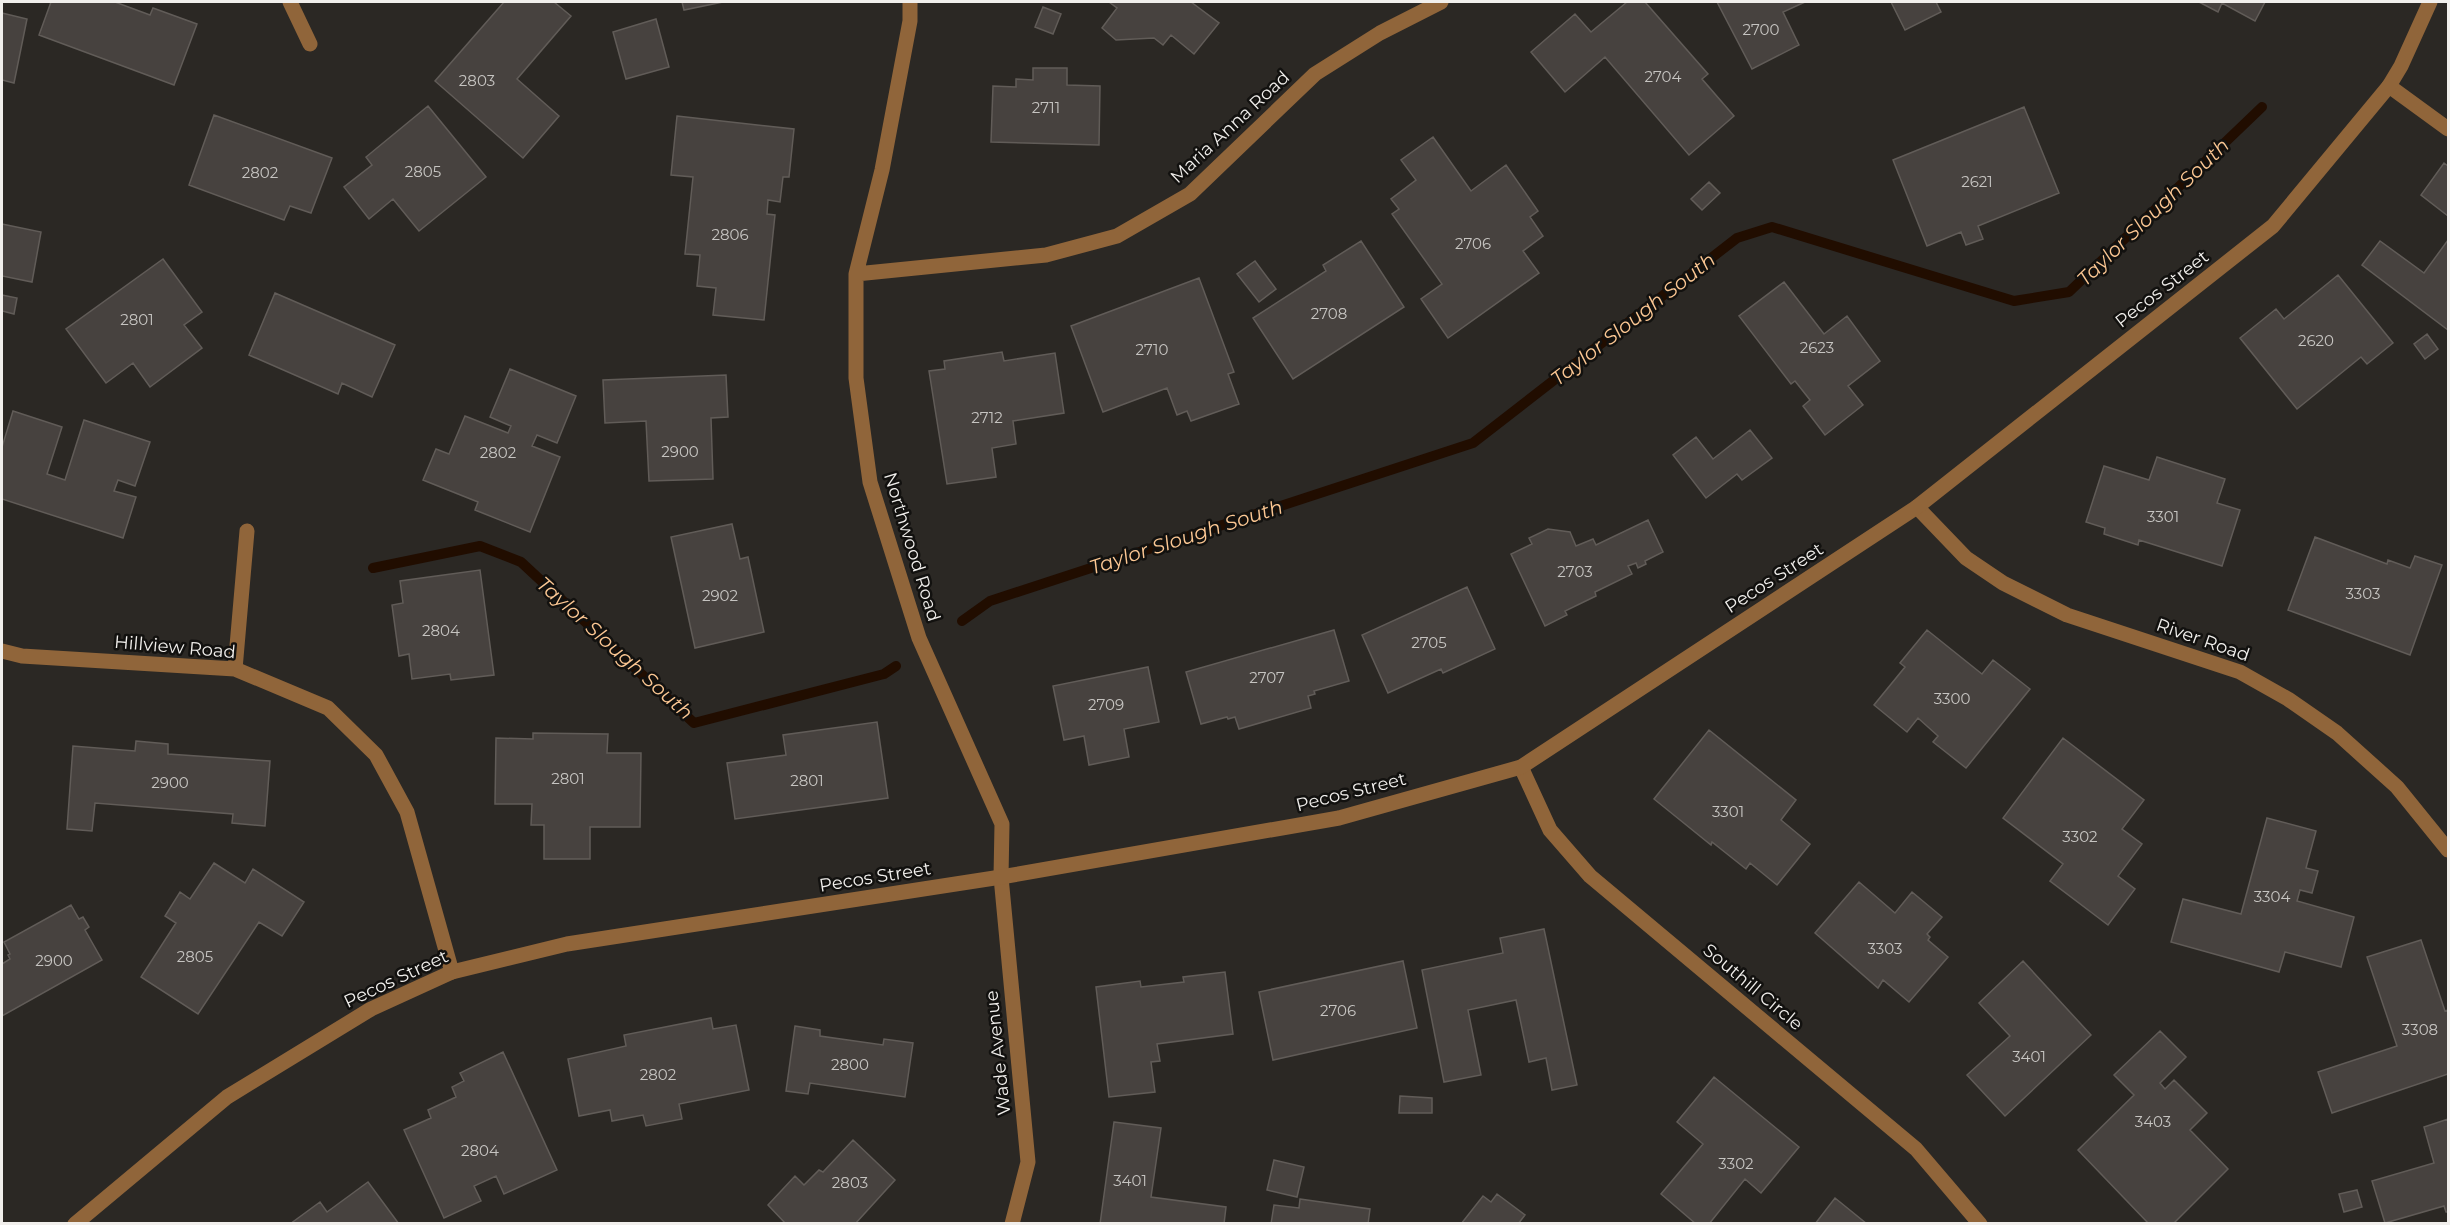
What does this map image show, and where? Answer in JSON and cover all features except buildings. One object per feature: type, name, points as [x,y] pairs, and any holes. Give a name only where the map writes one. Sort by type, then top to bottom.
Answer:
[{"type":"street","points":[[290,2],[310,44]]},
{"type":"street","name":"Northwood Road","points":[[910,2],[910,21],[882,170],[856,274],[856,378],[870,482],[919,638],[1002,824],[1000,877]]},
{"type":"street","name":"Maria Anna Road","points":[[856,274],[1046,255],[1117,236],[1190,194],[1316,74],[1380,33],[1441,2]]},
{"type":"street","name":"Pecos Street","points":[[75,1224],[227,1097],[371,1009],[452,972],[567,944],[1000,877],[1339,818],[1521,767],[1917,507],[2273,226],[2389,86],[2401,66],[2430,2]]},
{"type":"street","points":[[2389,86],[2448,129]]},
{"type":"street","name":"River Road","points":[[1917,507],[1966,558],[2003,583],[2067,615],[2240,672],[2288,699],[2337,733],[2397,787],[2448,850]]},
{"type":"street","points":[[235,669],[247,531]]},
{"type":"street","name":"Hillview Road","points":[[2,651],[22,656],[235,669],[328,708],[376,755],[407,812],[452,972]]},
{"type":"street","name":"Southill Circle","points":[[1521,767],[1550,830],[1590,876],[1916,1149],[1980,1224]]},
{"type":"street","name":"Wade Avenue","points":[[1000,877],[1028,1162],[1012,1224]]},
{"type":"waterway","name":"Taylor Slough South","points":[[962,621],[990,601],[1473,443],[1737,238],[1772,227],[2014,301],[2069,292],[2262,107]]},
{"type":"waterway","name":"Taylor Slough South","points":[[373,568],[480,546],[521,562],[694,723],[884,674],[896,666]]}]
